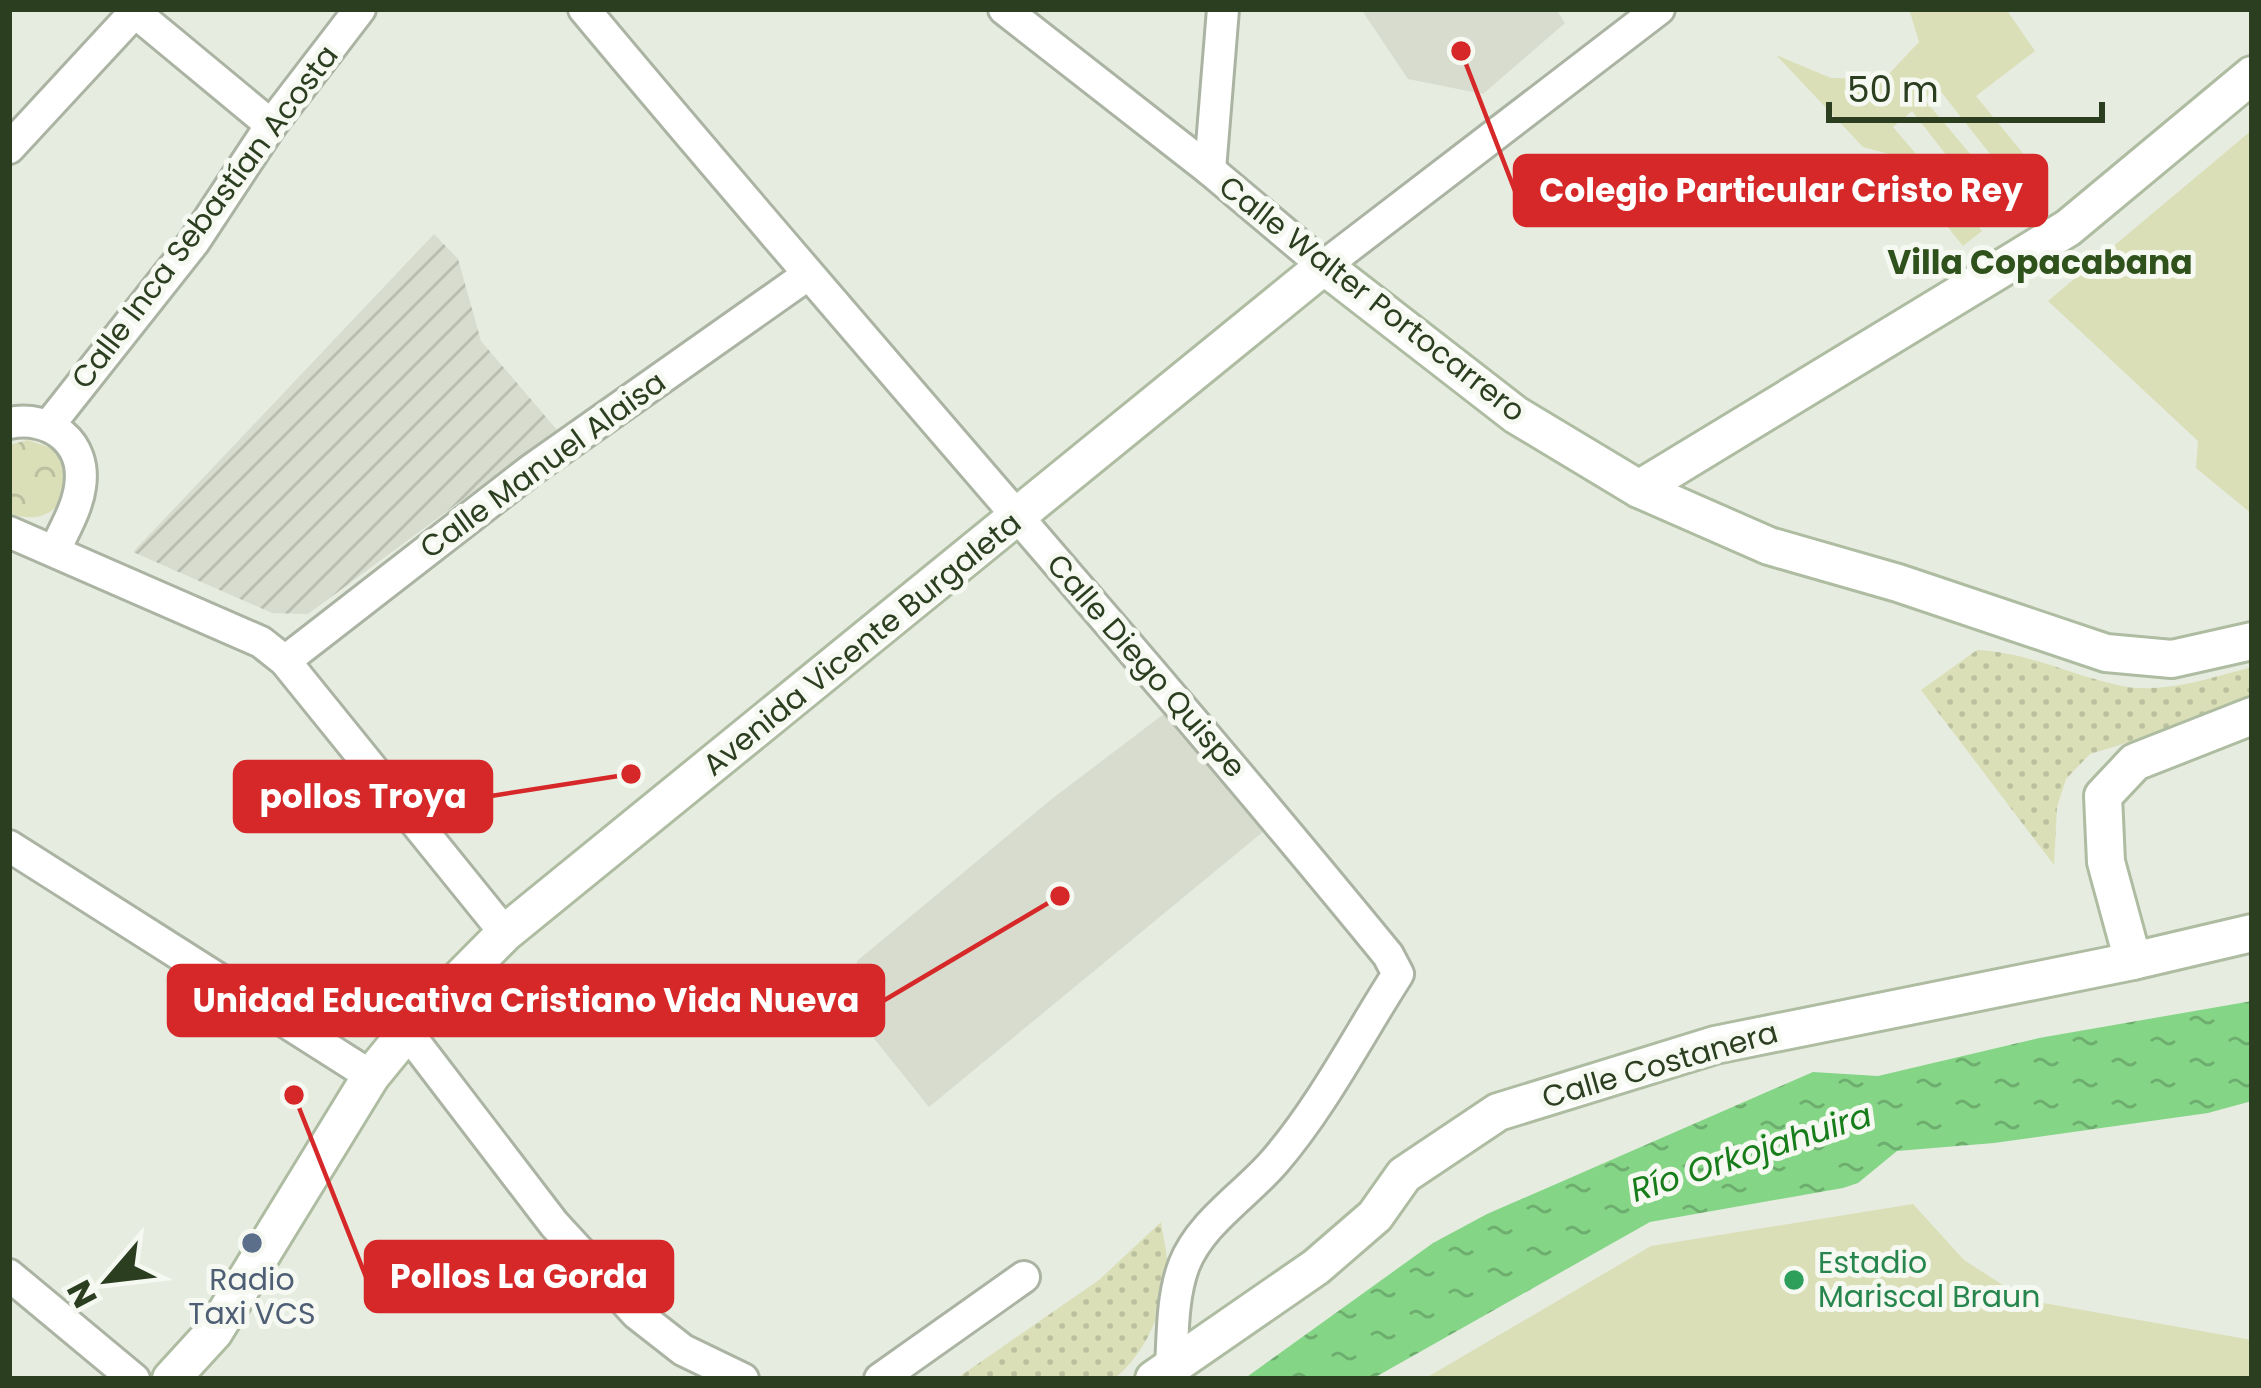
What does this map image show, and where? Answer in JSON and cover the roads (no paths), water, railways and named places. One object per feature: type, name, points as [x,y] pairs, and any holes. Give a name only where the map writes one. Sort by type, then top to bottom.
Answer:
[{"type":"main road","points":[[1639,489],[2068,227],[2252,75]]},
{"type":"main road","name":"Calle Walter Portocarrero","points":[[1324,266],[1516,415],[1639,489],[1769,546],[2106,653],[2172,659],[2252,641]]},
{"type":"main road","name":"Avenida Vicente Burgaleta","points":[[171,1379],[214,1332],[371,1076],[406,1032],[505,933],[1324,266]]},
{"type":"main road","points":[[2133,961],[2106,862],[2103,796],[2135,762],[2252,716]]},
{"type":"main road","name":"Calle Costanera","points":[[1162,1373],[1316,1268],[1375,1216],[1405,1175],[1498,1112],[1715,1045],[2252,933]]},
{"type":"street","name":"Calle Inca Sebastían Acosta","points":[[50,424],[194,242],[271,125],[360,9]]},
{"type":"street","name":"Calle Diego Quispe","points":[[584,9],[806,276],[1259,798],[1388,955],[1398,974],[1300,1127],[1274,1161],[1199,1238],[1184,1265],[1162,1373]]},
{"type":"street","name":"Calle Walter Portocarrero","points":[[1004,9],[1324,266]]},
{"type":"street","points":[[1210,170],[1223,9]]},
{"type":"street","name":"Avenida Vicente Burgaleta","points":[[1324,266],[1659,9]]},
{"type":"street","points":[[9,148],[133,11],[271,125]]},
{"type":"street","name":"Calle Manuel Alaisa","points":[[285,661],[531,470],[806,276]]},
{"type":"street","points":[[9,423],[50,424],[74,447],[81,468],[74,509],[55,550]]},
{"type":"street","points":[[14,542],[55,550],[261,642],[285,661],[505,933]]},
{"type":"street","points":[[9,846],[371,1076]]},
{"type":"street","points":[[406,1032],[554,1224],[623,1299],[683,1350],[743,1379]]},
{"type":"street","points":[[9,1275],[134,1379]]},
{"type":"street","points":[[880,1379],[1024,1276]]},
{"type":"water","name":"Río Orkojahuira","points":[[2252,1001],[2252,1101],[2208,1113],[1994,1143],[1897,1151],[1858,1183],[1843,1188],[1650,1222],[1372,1379],[1244,1379],[1433,1243],[1487,1214],[1813,1072],[1878,1076],[2039,1038]]},
{"type":"place","name":"Colegio Particular Cristo Rey","points":[[1461,51]]},
{"type":"place","name":"pollos Troya","points":[[631,774]]},
{"type":"place","name":"Unidad Educativa Cristiano Vida Nueva","points":[[1060,896]]},
{"type":"place","name":"Pollos La Gorda","points":[[294,1095]]},
{"type":"place","name":"Radio Taxi VCS","points":[[252,1243]]},
{"type":"place","name":"Estadio Mariscal Braun","points":[[1794,1280]]},
{"type":"district","name":"Villa Copacabana","points":[[2040,262]]}]
